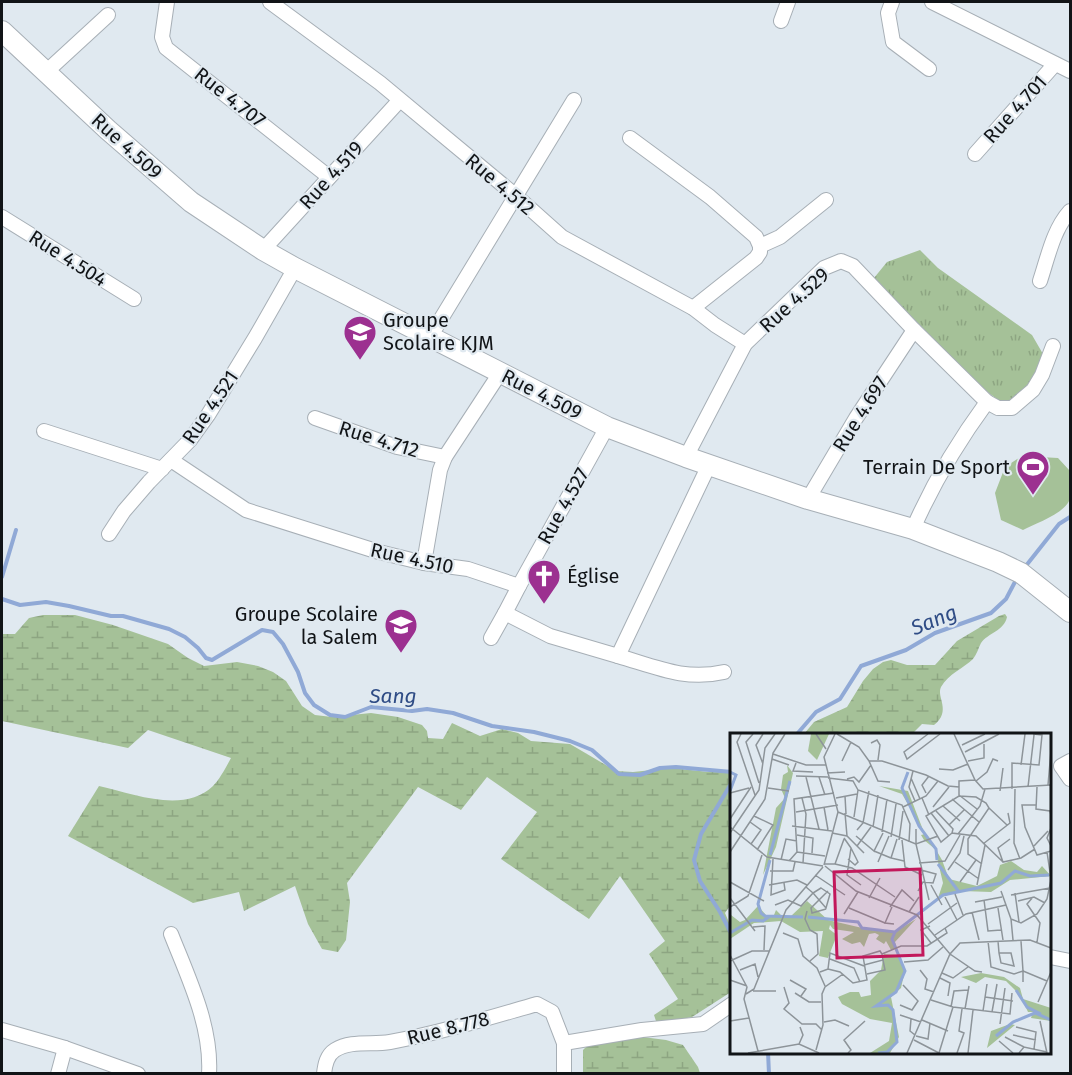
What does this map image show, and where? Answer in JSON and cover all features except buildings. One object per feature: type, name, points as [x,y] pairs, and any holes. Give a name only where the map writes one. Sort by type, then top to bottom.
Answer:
[{"type":"street","name":"Rue 4.707","points":[[167,2],[162,37],[166,48],[330,177]]},
{"type":"street","name":"Rue 4.512","points":[[270,2],[380,83],[562,237],[693,308],[745,344]]},
{"type":"street","points":[[781,21],[788,2]]},
{"type":"street","points":[[892,2],[888,13],[892,42],[929,69]]},
{"type":"street","points":[[932,2],[1071,71]]},
{"type":"street","points":[[46,72],[108,15]]},
{"type":"street","name":"Rue 4.509","points":[[2,31],[108,130],[191,202],[263,250],[295,268],[607,427],[808,499],[913,529],[1021,573],[1071,612]]},
{"type":"street","name":"Rue 4.701","points":[[975,154],[1055,64]]},
{"type":"street","points":[[430,337],[574,100]]},
{"type":"street","name":"Rue 4.519","points":[[263,250],[399,101]]},
{"type":"street","points":[[630,138],[710,197],[756,237],[760,246],[760,252],[756,258],[693,308]]},
{"type":"street","points":[[760,246],[780,237],[826,200]]},
{"type":"street","points":[[1040,281],[1057,230],[1071,211]]},
{"type":"street","name":"Rue 4.504","points":[[2,217],[134,299]]},
{"type":"street","name":"Rue 4.529","points":[[686,457],[745,344],[824,268],[841,261],[853,266],[987,402]]},
{"type":"street","name":"Rue 4.521","points":[[109,534],[124,512],[190,440],[208,415],[295,268]]},
{"type":"street","name":"Rue 4.697","points":[[808,499],[856,417],[914,330]]},
{"type":"street","points":[[913,529],[935,482],[961,438],[987,402],[998,408],[1012,408],[1033,390],[1042,375],[1053,346]]},
{"type":"street","points":[[424,563],[440,470],[445,457],[500,373]]},
{"type":"street","name":"Rue 4.712","points":[[315,418],[365,438],[445,457]]},
{"type":"street","name":"Rue 4.527","points":[[519,586],[607,427]]},
{"type":"street","name":"Rue 4.510","points":[[44,430],[167,465],[246,510],[379,552],[424,563],[468,569],[519,586]]},
{"type":"street","points":[[618,656],[709,465]]},
{"type":"street","points":[[491,638],[519,586]]},
{"type":"street","points":[[505,613],[550,636],[689,676],[708,676],[724,672]]},
{"type":"street","points":[[1071,761],[1061,766],[1071,779]]},
{"type":"street","points":[[171,934],[198,1003],[206,1036],[209,1074]]},
{"type":"street","points":[[1051,957],[1071,961]]},
{"type":"street","name":"Rue 8.778","points":[[324,1074],[328,1057],[334,1050],[347,1045],[387,1042],[444,1030],[537,1004],[552,1012],[564,1043],[564,1074]]},
{"type":"street","points":[[564,1043],[703,1023],[730,1005]]},
{"type":"street","points":[[2,1030],[65,1048],[138,1074]]},
{"type":"street","points":[[58,1074],[65,1048]]},
{"type":"green space","points":[[920,250],[938,268],[1032,335],[1043,354],[1033,378],[1016,399],[1001,402],[978,385],[874,278],[887,262]]},
{"type":"green space","name":"Terrain De Sport","points":[[1022,456],[1058,458],[1070,471],[1071,486],[1069,501],[1061,510],[1023,530],[1001,520],[995,493],[1005,467]]},
{"type":"green space","points":[[1005,614],[1007,617],[1003,626],[984,640],[973,659],[948,678],[941,687],[942,715],[934,725],[922,724],[913,733],[805,733],[814,722],[847,707],[863,681],[873,669],[883,662],[891,660],[907,665],[935,665],[957,641]]},
{"type":"green space","points":[[43,615],[75,615],[168,644],[204,666],[237,662],[258,666],[286,681],[302,706],[315,715],[332,717],[371,713],[398,717],[422,725],[427,731],[428,738],[443,739],[452,723],[480,736],[502,729],[518,733],[531,741],[570,744],[616,771],[633,772],[671,768],[730,772],[730,906],[725,913],[730,925],[730,993],[692,1017],[657,1024],[654,1015],[678,999],[649,954],[665,941],[620,876],[589,919],[501,859],[537,812],[487,777],[461,810],[418,787],[347,883],[350,902],[346,940],[338,952],[322,949],[308,924],[295,886],[244,911],[239,892],[193,903],[68,836],[99,786],[158,800],[188,799],[213,786],[231,758],[148,730],[128,748],[2,721],[2,634],[15,634],[29,618]]},
{"type":"green space","points":[[635,1036],[683,1045],[700,1073],[583,1074],[583,1050],[594,1039]]},
{"type":"waterway","name":"Sang","points":[[1025,567],[1059,524],[1070,517]]},
{"type":"waterway","points":[[2,577],[16,530]]},
{"type":"waterway","name":"Sang","points":[[798,733],[816,712],[840,699],[861,666],[906,650],[935,633],[991,613],[1006,599],[1017,578]]},
{"type":"waterway","name":"Sang","points":[[2,599],[20,605],[46,602],[69,606],[111,616],[123,616],[169,629],[185,637],[206,658],[212,660],[262,630],[273,632],[283,644],[298,672],[305,693],[314,705],[330,715],[345,717],[371,707],[412,711],[427,709],[453,713],[492,726],[534,732],[570,741],[592,750],[619,774],[640,775],[660,768],[676,767],[730,772]]},
{"type":"waterway","points":[[730,785],[701,834],[694,860],[700,881],[730,931]]},
{"type":"waterway","points":[[768,1054],[769,1074]]},
{"type":"place","name":"Groupe Scolaire KJM","points":[[360,361]]},
{"type":"place","name":"Terrain De Sport","points":[[1033,496]]},
{"type":"place","name":"Église","points":[[544,605]]},
{"type":"place","name":"Groupe Scolaire la Salem","points":[[401,654]]}]
